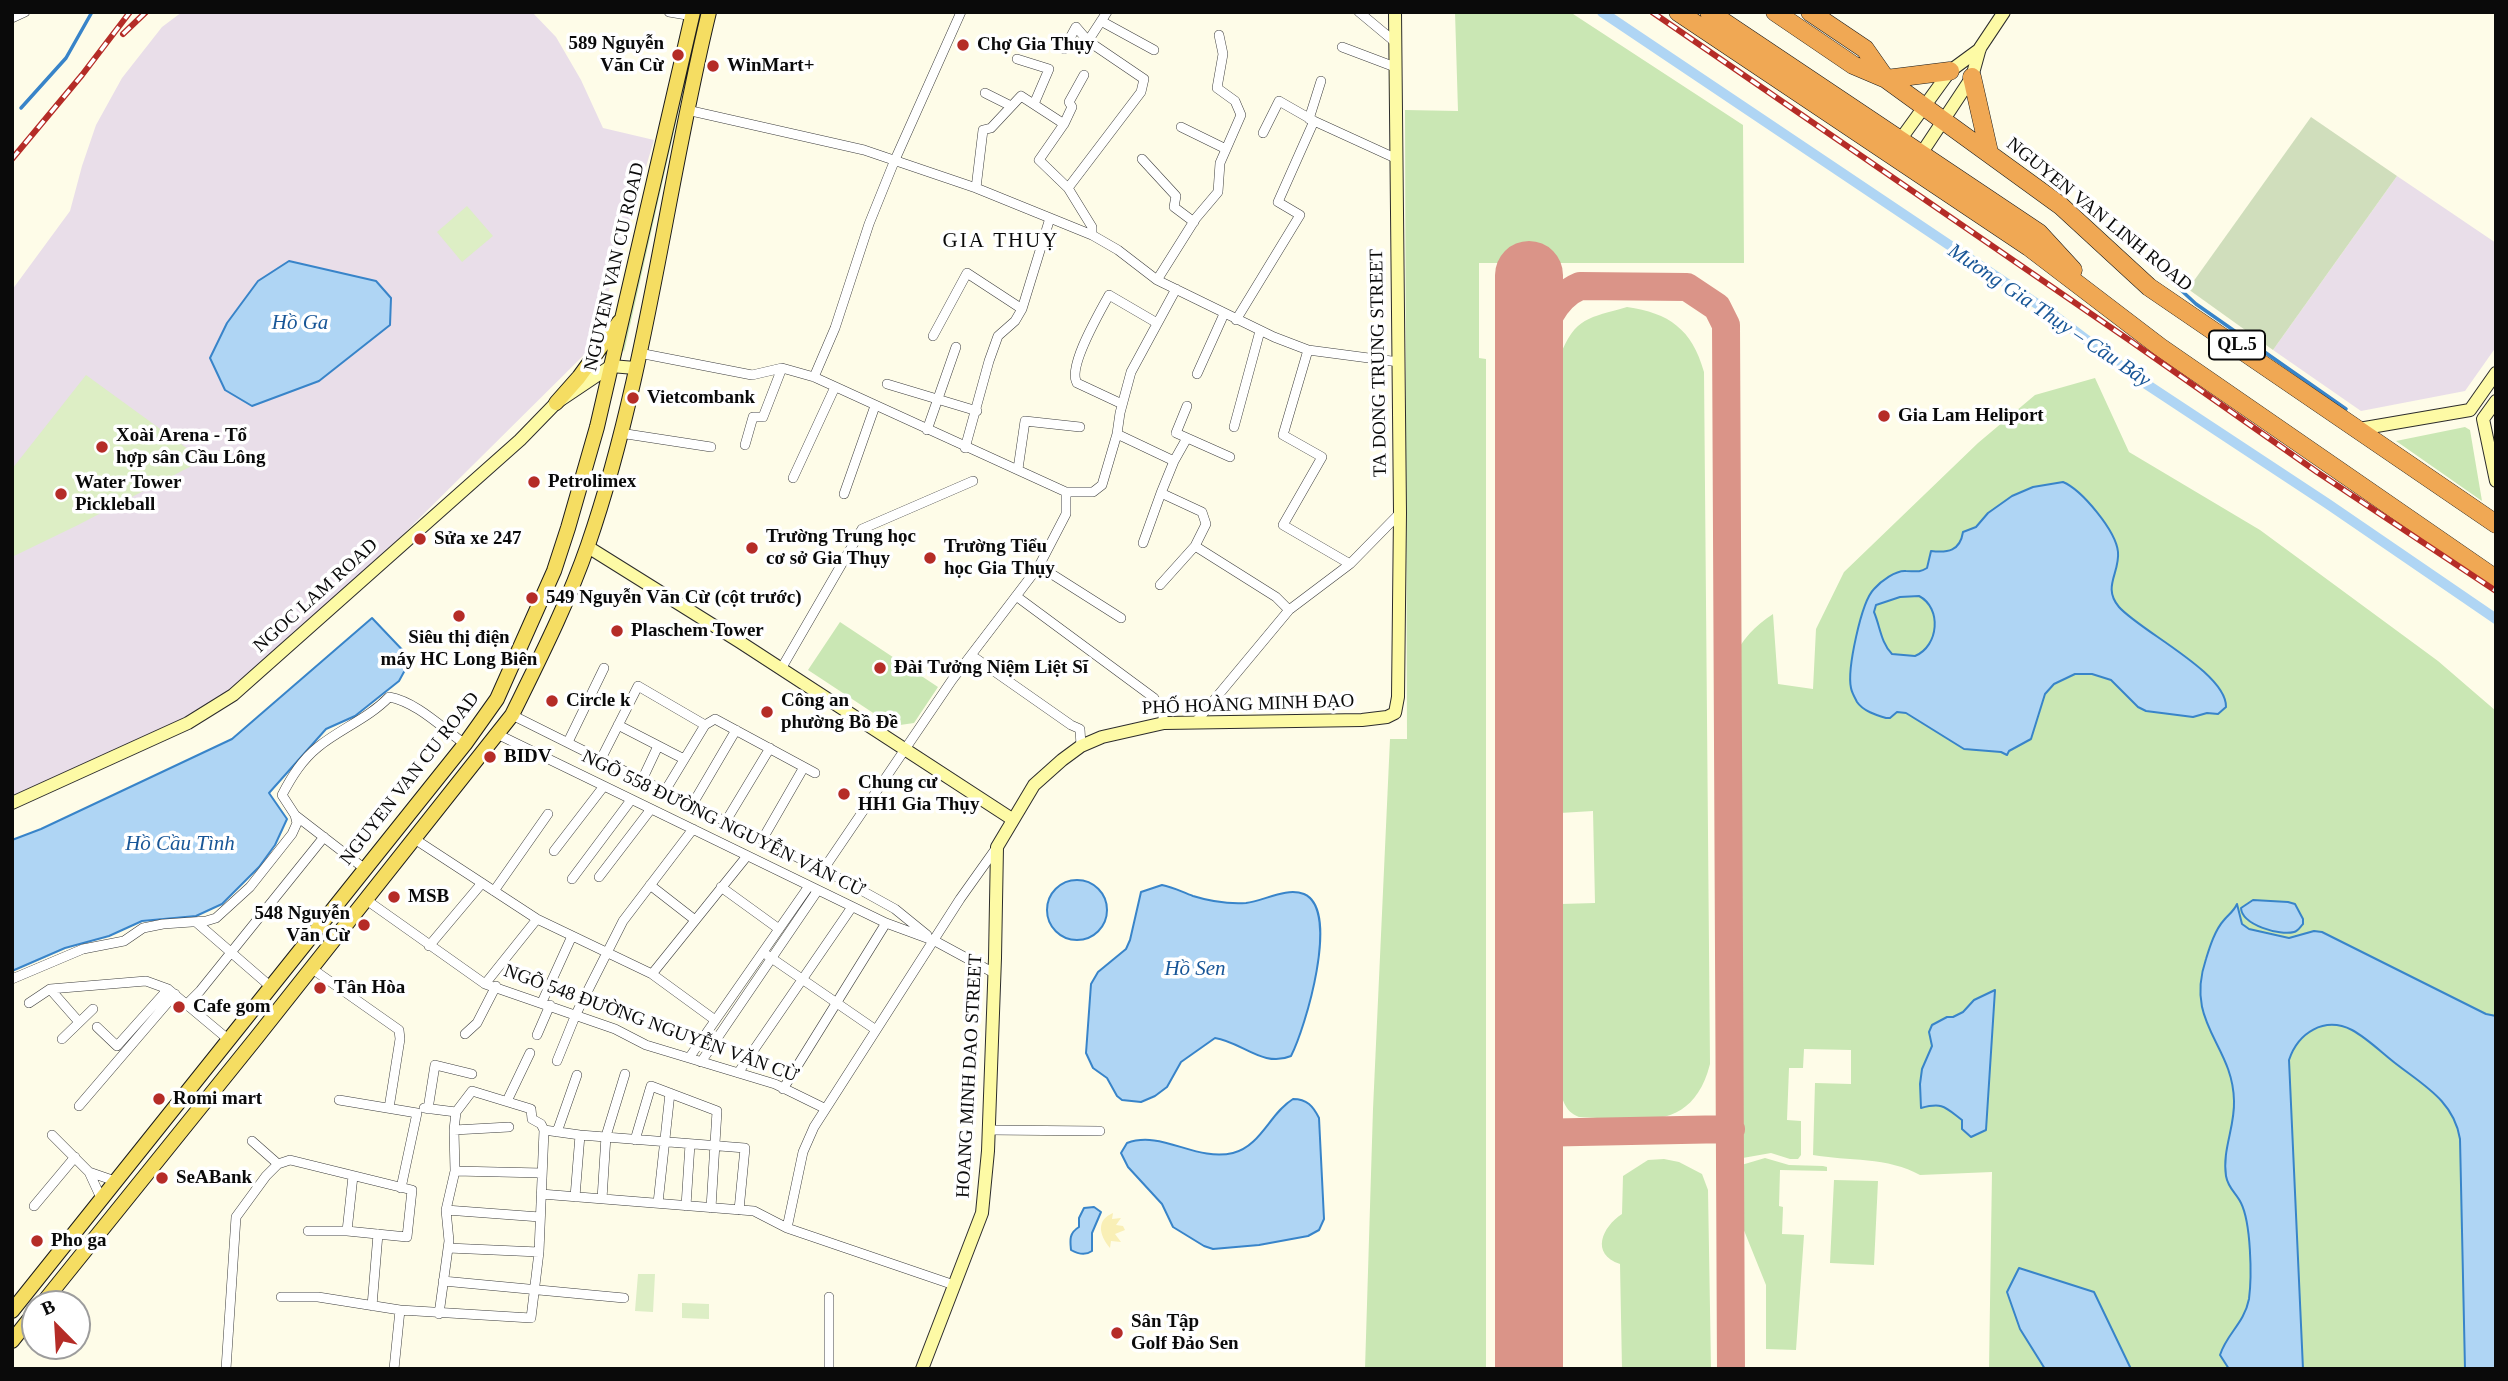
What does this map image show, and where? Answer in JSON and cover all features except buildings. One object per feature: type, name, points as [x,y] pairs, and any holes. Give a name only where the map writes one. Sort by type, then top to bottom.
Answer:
[{"type":"highway","name":"QL.5","points":[[1678,12],[1732,38],[1900,140],[2039,233],[2106,306]]},
{"type":"highway","name":"QL.5","points":[[1709,12],[1732,38],[2029,247],[2171,355],[2496,579]]},
{"type":"highway","name":"NGUYEN VAN LINH ROAD","points":[[1775,12],[1853,65],[1886,79],[1944,120],[2061,206],[2149,287],[2496,524]]},
{"type":"highway","name":"NGUYEN VAN LINH ROAD","points":[[1810,12],[1865,49],[1886,79]]},
{"type":"highway","points":[[1886,79],[1950,71]]},
{"type":"highway","points":[[1972,77],[1989,152]]},
{"type":"main road","name":"NGUYEN VAN CU ROAD","points":[[53,1290],[512,715],[588,547],[620,433],[709,12]]},
{"type":"main road","name":"NGUYEN VAN CU ROAD","points":[[13,1309],[465,744],[497,699],[554,571],[586,467],[693,14]]},
{"type":"main road","points":[[556,403],[587,367],[622,318]]},
{"type":"main road","points":[[183,1097],[199,1109]]},
{"type":"street","points":[[12,18],[25,12]]},
{"type":"street","points":[[669,12],[693,14]]},
{"type":"street","points":[[814,377],[835,328],[869,224],[961,12]]},
{"type":"street","points":[[1088,41],[1107,12]]},
{"type":"street","points":[[1359,12],[1395,42]]},
{"type":"street","name":"TA DONG TRUNG STREET","points":[[1395,12],[1400,513],[1398,697],[1395,713]]},
{"type":"street","points":[[1921,154],[1972,77],[1980,48],[2004,12]]},
{"type":"street","points":[[1101,21],[1154,51]]},
{"type":"street","points":[[1058,44],[1064,49],[1076,27],[1088,41],[1144,79],[1141,92],[1068,188]]},
{"type":"street","points":[[1157,280],[1194,222],[1218,192],[1220,163],[1241,115],[1235,101],[1217,88],[1223,54],[1219,35]]},
{"type":"street","points":[[1342,47],[1395,67]]},
{"type":"street","points":[[1900,140],[1950,71],[1980,48]]},
{"type":"street","points":[[1017,59],[1049,69],[1034,104]]},
{"type":"street","points":[[1084,75],[1069,102],[1072,107],[1064,124],[1039,160],[1068,188],[1092,227],[1092,235]]},
{"type":"street","points":[[1236,320],[1300,215],[1278,202],[1311,120],[1321,81]]},
{"type":"street","points":[[985,93],[1011,106]]},
{"type":"street","points":[[976,188],[983,130],[991,128],[1021,96],[1064,124]]},
{"type":"street","points":[[1263,133],[1279,102],[1311,120],[1395,158]]},
{"type":"street","points":[[687,110],[864,150],[976,188],[1092,235],[1118,250],[1157,280],[1260,331],[1308,350],[1399,362]]},
{"type":"street","points":[[1181,127],[1226,149]]},
{"type":"street","points":[[1142,159],[1177,196],[1174,207],[1194,222]]},
{"type":"street","points":[[965,448],[989,360],[999,336],[1015,321],[1022,309],[1049,218]]},
{"type":"street","points":[[933,336],[967,274],[1022,309]]},
{"type":"street","points":[[639,353],[752,375],[782,368],[814,377],[1066,492],[1093,492],[1102,485],[1131,372],[1176,289]]},
{"type":"street","points":[[1122,404],[1077,383],[1074,378],[1086,341],[1109,295],[1157,323]]},
{"type":"street","points":[[1197,374],[1224,314]]},
{"type":"street","points":[[1234,427],[1260,331]]},
{"type":"street","points":[[927,430],[956,347]]},
{"type":"street","points":[[1308,350],[1283,435],[1322,457],[1283,525],[1350,564]]},
{"type":"street","points":[[611,366],[635,368]]},
{"type":"street","name":"NGOC LAM ROAD","points":[[12,803],[188,723],[233,695],[520,440],[556,403],[611,366]]},
{"type":"street","points":[[745,445],[753,417],[763,417],[782,368]]},
{"type":"street","points":[[2470,410],[2496,373]]},
{"type":"street","points":[[887,384],[977,411]]},
{"type":"street","points":[[793,478],[835,387]]},
{"type":"street","points":[[2483,419],[2496,401]]},
{"type":"street","points":[[844,494],[875,406]]},
{"type":"street","points":[[1187,406],[1176,433],[1230,457]]},
{"type":"street","points":[[2359,429],[2470,410],[2483,419],[2496,481]]},
{"type":"street","points":[[1017,469],[1025,421],[1080,427]]},
{"type":"street","points":[[620,433],[711,447]]},
{"type":"street","points":[[1117,434],[1174,461]]},
{"type":"street","points":[[1143,543],[1174,461],[1187,438]]},
{"type":"street","points":[[780,669],[862,529],[973,481]]},
{"type":"street","points":[[823,870],[971,655],[1040,566],[1066,514],[1066,492]]},
{"type":"street","points":[[1160,585],[1195,546],[1206,524],[1202,512],[1161,493]]},
{"type":"street","points":[[1195,723],[1289,610],[1350,564],[1400,513]]},
{"type":"street","points":[[1195,546],[1276,597],[1289,610]]},
{"type":"street","points":[[588,547],[1012,819]]},
{"type":"street","points":[[1040,566],[1121,618]]},
{"type":"street","points":[[1016,596],[1154,698],[1162,711],[1164,723]]},
{"type":"street","points":[[971,655],[1080,729],[1081,746]]},
{"type":"street","points":[[568,743],[604,668]]},
{"type":"street","points":[[601,759],[638,685],[705,725]]},
{"type":"street","points":[[12,979],[83,949],[124,941],[143,928],[216,918],[250,887],[292,834],[297,823],[295,815],[282,794],[305,759],[319,746],[389,697],[399,699],[416,709],[465,744]]},
{"type":"street","name":"PHỐ HOÀNG MINH ĐẠO","points":[[1012,819],[1034,785],[1048,772],[1081,746],[1113,733],[1164,723],[1362,720],[1387,717],[1395,713]]},
{"type":"street","points":[[512,715],[823,870],[895,909],[935,941],[994,973]]},
{"type":"street","points":[[665,791],[705,725],[715,719],[815,773]]},
{"type":"street","points":[[618,725],[684,759]]},
{"type":"street","points":[[692,804],[736,730]]},
{"type":"street","name":"NGÕ 558 ĐƯỜNG NGUYỄN VĂN CỪ","points":[[497,734],[886,923],[935,941]]},
{"type":"street","points":[[642,780],[658,746]]},
{"type":"street","points":[[726,821],[770,748]]},
{"type":"street","points":[[762,840],[804,767]]},
{"type":"street","points":[[554,851],[604,786]]},
{"type":"street","points":[[572,879],[631,800]]},
{"type":"street","points":[[599,877],[651,809]]},
{"type":"street","points":[[494,891],[548,814]]},
{"type":"street","points":[[295,815],[365,869]]},
{"type":"street","name":"HOANG MINH DAO STREET","points":[[922,1369],[982,1213],[988,1130],[997,847],[1012,819]]},
{"type":"street","points":[[557,1061],[576,1014],[623,920],[693,829]]},
{"type":"street","points":[[187,1004],[324,837]]},
{"type":"street","points":[[413,838],[537,919],[652,974],[715,1020]]},
{"type":"street","points":[[788,1228],[803,1153],[824,1108],[997,847]]},
{"type":"street","points":[[652,974],[747,856]]},
{"type":"street","points":[[429,946],[482,883]]},
{"type":"street","points":[[650,885],[695,920]]},
{"type":"street","points":[[722,887],[779,929]]},
{"type":"street","points":[[689,1058],[779,929],[813,888]]},
{"type":"street","points":[[701,1062],[772,958],[813,888]]},
{"type":"street","name":"NGÕ 548 ĐƯỜNG NGUYỄN VĂN CỪ","points":[[365,899],[485,984],[576,1014],[646,1045],[783,1089],[824,1108]]},
{"type":"street","points":[[738,1073],[852,906]]},
{"type":"street","points":[[485,984],[537,919]]},
{"type":"street","points":[[196,922],[271,987]]},
{"type":"street","points":[[783,1089],[886,923]]},
{"type":"street","points":[[537,1035],[546,1003],[572,936]]},
{"type":"street","points":[[763,952],[876,1030]]},
{"type":"street","points":[[311,968],[399,1030],[400,1039],[389,1108]]},
{"type":"street","points":[[29,1003],[50,989],[146,981],[171,992],[229,1040]]},
{"type":"street","points":[[466,1034],[477,1023],[496,986]]},
{"type":"street","points":[[50,989],[79,1022]]},
{"type":"street","points":[[97,1027],[117,1046],[171,992]]},
{"type":"street","points":[[79,1106],[171,992]]},
{"type":"street","points":[[62,1039],[93,1009]]},
{"type":"street","points":[[506,1101],[530,1053]]},
{"type":"street","points":[[428,1109],[435,1065],[472,1074]]},
{"type":"street","points":[[557,1132],[577,1074]]},
{"type":"street","points":[[602,1199],[606,1136],[625,1074]]},
{"type":"street","points":[[635,1140],[651,1086],[718,1111],[711,1208]]},
{"type":"street","points":[[281,1297],[318,1297],[439,1314],[531,1318],[539,1252],[544,1130],[531,1119],[531,1109],[472,1091],[456,1112],[455,1171],[446,1210],[448,1248],[439,1314]]},
{"type":"street","points":[[658,1203],[670,1093]]},
{"type":"street","points":[[338,1100],[417,1113]]},
{"type":"street","points":[[401,1188],[418,1107],[456,1112]]},
{"type":"street","points":[[454,1130],[509,1127]]},
{"type":"street","points":[[544,1130],[745,1148],[739,1210]]},
{"type":"street","points":[[988,1130],[1100,1131]]},
{"type":"street","points":[[52,1135],[89,1172],[101,1198]]},
{"type":"street","points":[[575,1196],[579,1135]]},
{"type":"street","points":[[252,1141],[278,1164]]},
{"type":"street","points":[[686,1206],[690,1144]]},
{"type":"street","points":[[34,1206],[75,1157]]},
{"type":"street","points":[[226,1369],[236,1217],[278,1164],[290,1160],[412,1190],[407,1237],[347,1231],[308,1231]]},
{"type":"street","points":[[455,1171],[542,1173]]},
{"type":"street","points":[[89,1172],[115,1181]]},
{"type":"street","points":[[347,1231],[353,1176]]},
{"type":"street","points":[[541,1194],[754,1211],[788,1228],[954,1285]]},
{"type":"street","points":[[446,1210],[540,1217]]},
{"type":"street","points":[[372,1306],[378,1234]]},
{"type":"street","points":[[448,1248],[539,1252]]},
{"type":"street","points":[[443,1281],[624,1298]]},
{"type":"street","points":[[829,1297],[830,1369]]},
{"type":"street","points":[[394,1369],[400,1310]]},
{"type":"shaded area","points":[[182,12],[532,12],[556,37],[581,80],[603,128],[654,140],[592,347],[233,703],[12,801],[12,290],[70,211],[96,125],[122,78],[162,27]]},
{"type":"shaded area","points":[[2397,176],[2496,243],[2496,347],[2465,391],[2361,411],[2273,350]]},
{"type":"green space","points":[[698,12],[701,12],[624,352],[623,349]]},
{"type":"green space","points":[[1455,12],[1570,12],[1743,125],[1744,263],[1479,263],[1479,358],[1486,359],[1486,1369],[1365,1369],[1373,1109],[1390,739],[1407,739],[1405,110],[1458,111]]},
{"type":"green space","points":[[2311,117],[2397,176],[2273,350],[2188,289]]},
{"type":"green space","points":[[467,206],[493,236],[462,262],[437,232]]},
{"type":"green space","points":[[1627,307],[1655,314],[1677,326],[1693,345],[1704,372],[1710,1064],[1702,1087],[1690,1103],[1660,1118],[1641,1120],[1579,1117],[1567,1108],[1559,1083],[1561,904],[1595,903],[1593,811],[1560,813],[1560,356],[1571,333],[1578,326],[1593,317]]},
{"type":"green space","points":[[86,375],[203,460],[12,557],[12,469]]},
{"type":"green space","points":[[2095,378],[2129,452],[2260,530],[2438,661],[2496,711],[2496,1369],[1989,1369],[1992,1172],[1920,1175],[1881,1162],[1813,1155],[1815,1083],[1851,1084],[1851,1050],[1804,1049],[1803,1068],[1789,1068],[1787,1120],[1801,1121],[1801,1155],[1798,1159],[1771,1153],[1737,1159],[1733,659],[1750,633],[1773,614],[1778,684],[1813,689],[1816,629],[1844,572],[1978,443],[2035,395]]},
{"type":"green space","points":[[2465,427],[2470,430],[2482,501],[2396,441]]},
{"type":"green space","points":[[840,622],[938,687],[914,723],[893,726],[808,670]]},
{"type":"green space","points":[[1765,1158],[1789,1165],[1827,1167],[1827,1171],[1780,1170],[1779,1206],[1783,1207],[1782,1234],[1804,1235],[1796,1350],[1766,1349],[1766,1285],[1741,1223],[1738,1205],[1738,1166]]},
{"type":"green space","points":[[1648,1160],[1679,1162],[1702,1174],[1708,1190],[1711,1369],[1622,1369],[1620,1264],[1605,1254],[1602,1240],[1609,1226],[1622,1214],[1623,1176]]},
{"type":"green space","points":[[1834,1180],[1878,1181],[1874,1265],[1830,1263]]},
{"type":"green space","points":[[638,1274],[655,1274],[653,1312],[635,1311]]},
{"type":"green space","points":[[682,1303],[709,1304],[709,1319],[682,1318]]},
{"type":"sand","points":[[1113,1213],[1112,1219],[1121,1218],[1116,1225],[1123,1226],[1125,1230],[1115,1234],[1121,1242],[1111,1241],[1110,1248],[1103,1238],[1101,1228],[1104,1220]]},
{"type":"water","name":"Hồ Ga","points":[[289,261],[376,281],[391,298],[390,325],[319,381],[252,406],[225,390],[210,358],[227,323],[258,281]]},
{"type":"water","points":[[2063,482],[2079,493],[2097,512],[2111,533],[2118,552],[2112,586],[2114,600],[2130,617],[2181,653],[2213,680],[2223,694],[2226,707],[2218,714],[2207,713],[2193,717],[2146,711],[2138,707],[2111,680],[2092,674],[2075,674],[2054,684],[2045,694],[2031,739],[2009,751],[2007,755],[2001,752],[1964,749],[1906,713],[1897,712],[1886,718],[1860,705],[1851,688],[1851,667],[1864,607],[1874,589],[1898,572],[1927,568],[1931,551],[1943,552],[1956,547],[1963,532],[1976,527],[1988,513],[2012,496],[2033,487]],"holes":[[[1919,596],[1931,609],[1935,627],[1929,644],[1915,656],[1892,654],[1881,634],[1874,612],[1876,605],[1900,597]]]},
{"type":"water","name":"Hồ Cầu Tình","points":[[372,618],[411,659],[399,681],[355,716],[326,729],[269,793],[287,819],[275,845],[259,867],[222,904],[196,916],[142,921],[109,936],[65,948],[12,971],[12,840],[41,829],[232,739]]},
{"type":"water","points":[[1077,880],[1094,885],[1102,893],[1107,910],[1102,927],[1094,935],[1077,940],[1060,935],[1052,927],[1047,910],[1052,893],[1060,885]]},
{"type":"water","name":"Hồ Sen","points":[[1162,885],[1199,898],[1233,903],[1253,902],[1290,892],[1304,894],[1315,904],[1320,922],[1317,971],[1304,1022],[1291,1056],[1281,1059],[1262,1057],[1215,1038],[1181,1062],[1167,1087],[1155,1096],[1141,1102],[1122,1100],[1107,1078],[1093,1068],[1086,1053],[1091,984],[1098,972],[1126,949],[1141,892]]},
{"type":"water","points":[[2253,900],[2295,904],[2303,924],[2288,933],[2263,928],[2243,914],[2241,908]]},
{"type":"water","points":[[2237,904],[2242,924],[2249,929],[2289,938],[2314,931],[2322,932],[2486,1014],[2496,1016],[2496,1369],[2465,1369],[2460,1139],[2457,1126],[2436,1095],[2363,1037],[2342,1026],[2332,1025],[2322,1026],[2306,1035],[2293,1050],[2289,1060],[2303,1369],[2229,1369],[2220,1355],[2247,1308],[2250,1250],[2244,1212],[2226,1176],[2226,1157],[2234,1111],[2232,1081],[2205,1017],[2201,1001],[2201,981],[2215,933]]},
{"type":"water","points":[[1995,990],[1986,1130],[1971,1137],[1962,1129],[1962,1120],[1947,1109],[1939,1106],[1921,1108],[1922,1069],[1932,1046],[1929,1032],[1932,1025],[1963,1012],[1974,1000]]},
{"type":"water","points":[[1293,1099],[1309,1104],[1319,1118],[1324,1219],[1319,1230],[1308,1236],[1259,1245],[1213,1249],[1204,1246],[1173,1227],[1162,1204],[1128,1167],[1121,1153],[1127,1143],[1153,1140],[1206,1153],[1233,1153],[1251,1144]]},
{"type":"water","points":[[1094,1207],[1101,1212],[1092,1233],[1092,1251],[1076,1253],[1071,1250],[1072,1234],[1079,1227],[1079,1218],[1084,1208]]},
{"type":"water","points":[[2019,1268],[2094,1292],[2131,1369],[2045,1369],[2020,1329],[2007,1292]]},
{"type":"waterway","points":[[21,108],[66,58],[92,12]]},
{"type":"waterway","name":"Mương Gia Thụy – Cầu Bây","points":[[1602,12],[2055,316],[2137,378],[2496,619]]},
{"type":"waterway","points":[[2167,277],[2196,304],[2346,409]]},
{"type":"taxiway","points":[[1529,372],[1541,334],[1552,311],[1569,292],[1580,286],[1687,287],[1717,307],[1726,325],[1731,1369]]},
{"type":"taxiway","points":[[1530,1133],[1731,1129]]},
{"type":"runway","points":[[1529,275],[1529,1369]]},
{"type":"railway","points":[[12,159],[130,12]]},
{"type":"railway","points":[[123,34],[146,12]]},
{"type":"railway","points":[[1652,12],[2317,472],[2496,591]]},
{"type":"place","name":"Chợ Gia Thụy","points":[[963,45]]},
{"type":"place","name":"589 Nguyễn Văn Cừ","points":[[678,55]]},
{"type":"place","name":"WinMart+","points":[[713,66]]},
{"type":"place","name":"Vietcombank","points":[[633,398]]},
{"type":"place","name":"Gia Lam Heliport","points":[[1884,416]]},
{"type":"place","name":"Xoài Arena - Tổ hợp sân Cầu Lông","points":[[102,447]]},
{"type":"place","name":"Petrolimex","points":[[534,482]]},
{"type":"place","name":"Water Tower Pickleball","points":[[61,494]]},
{"type":"place","name":"Sửa xe 247","points":[[420,539]]},
{"type":"place","name":"Trường Trung học cơ sở Gia Thụy","points":[[752,548]]},
{"type":"place","name":"Trường Tiểu học Gia Thụy","points":[[930,558]]},
{"type":"place","name":"549 Nguyễn Văn Cừ (cột trước)","points":[[532,598]]},
{"type":"place","name":"Siêu thị điện máy HC Long Biên","points":[[459,616]]},
{"type":"place","name":"Plaschem Tower","points":[[617,631]]},
{"type":"place","name":"Đài Tưởng Niệm Liệt Sĩ","points":[[880,668]]},
{"type":"place","name":"Circle k","points":[[552,701]]},
{"type":"place","name":"Công an phường Bồ Đề","points":[[767,712]]},
{"type":"place","name":"BIDV","points":[[490,757]]},
{"type":"place","name":"Chung cư HH1 Gia Thụy","points":[[844,794]]},
{"type":"place","name":"MSB","points":[[394,897]]},
{"type":"place","name":"548 Nguyễn Văn Cừ","points":[[364,925]]},
{"type":"place","name":"Tân Hòa","points":[[320,988]]},
{"type":"place","name":"Cafe gom","points":[[179,1007]]},
{"type":"place","name":"Romi mart","points":[[159,1099]]},
{"type":"place","name":"SeABank","points":[[162,1178]]},
{"type":"place","name":"Pho ga","points":[[37,1241]]},
{"type":"place","name":"Sân Tập Golf Đảo Sen","points":[[1117,1333]]},
{"type":"district","name":"GIA THUỴ","points":[[1001,241]]}]
